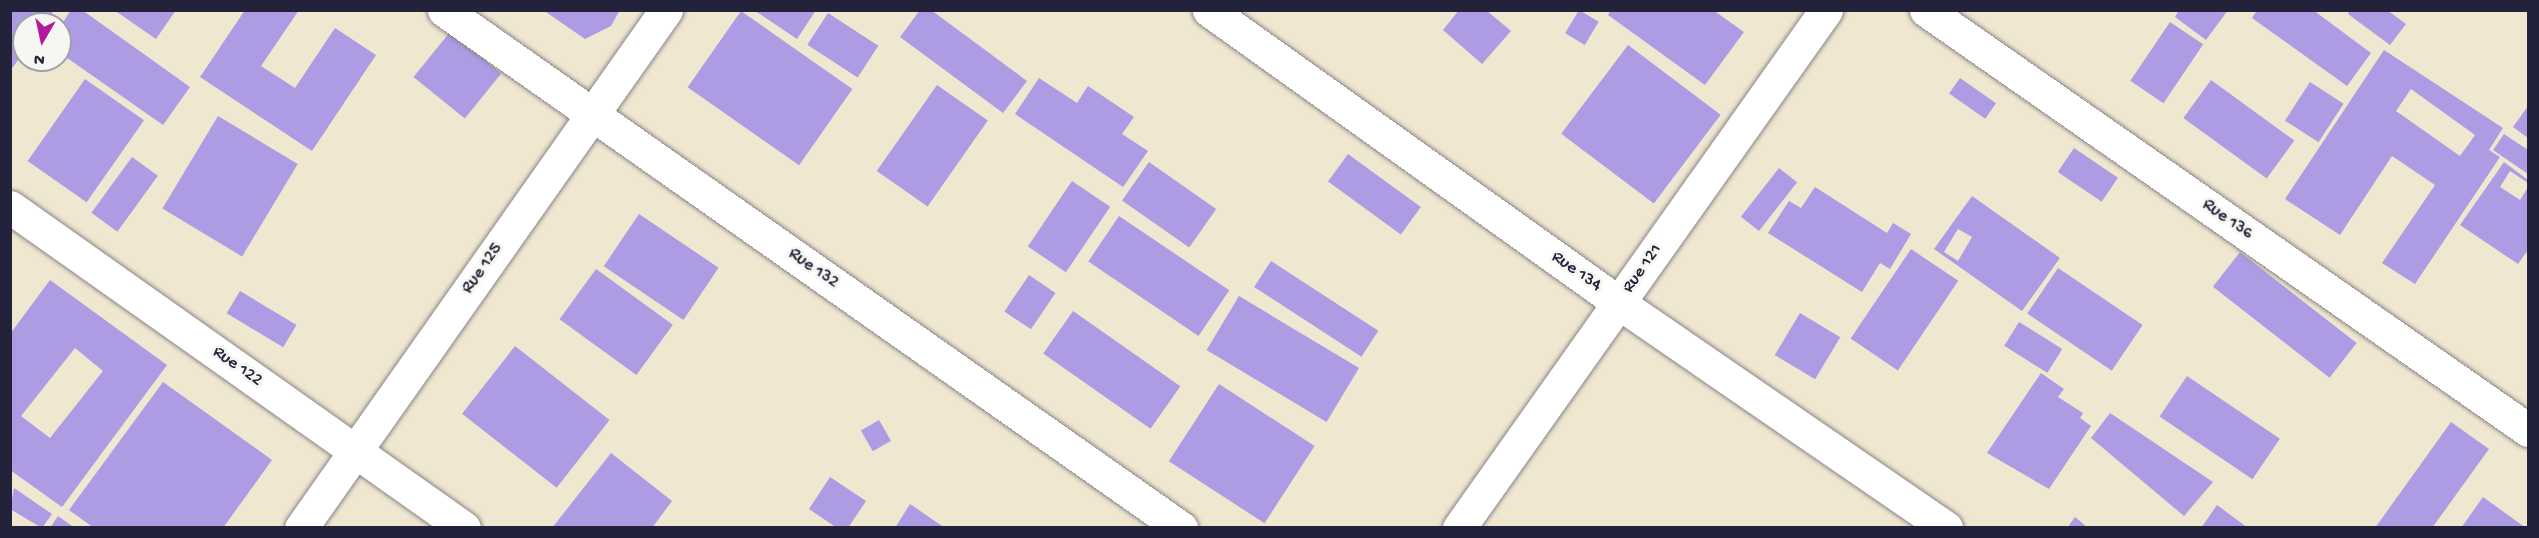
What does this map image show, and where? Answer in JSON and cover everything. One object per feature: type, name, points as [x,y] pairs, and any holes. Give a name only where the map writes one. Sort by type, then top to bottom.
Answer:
[{"type":"street","name":"Rue 132","points":[[444,10],[1181,528]]},
{"type":"street","name":"Rue 125","points":[[301,528],[666,10]]},
{"type":"street","name":"Rue 134","points":[[1209,10],[1619,303],[1946,528]]},
{"type":"street","name":"Rue 121","points":[[1459,528],[1826,10]]},
{"type":"street","name":"Rue 136","points":[[1926,10],[2529,430]]},
{"type":"street","name":"Rue 122","points":[[10,207],[464,528]]},
{"type":"building","points":[[10,10],[54,10],[53,12],[12,12],[12,68],[10,71]]},
{"type":"building","points":[[82,10],[190,87],[163,125],[72,61],[72,12],[70,12]]},
{"type":"building","points":[[114,10],[176,10],[156,39]]},
{"type":"building","points":[[245,10],[299,10],[261,66],[295,88],[335,28],[376,55],[312,151],[200,77]]},
{"type":"building","points":[[543,10],[620,10],[611,26],[585,39]]},
{"type":"building","points":[[754,10],[816,10],[797,39]]},
{"type":"building","points":[[920,10],[931,10],[1027,81],[1003,113],[900,37]]},
{"type":"building","points":[[1459,10],[1486,10],[1511,31],[1482,64],[1443,30]]},
{"type":"building","points":[[1579,10],[1599,22],[1585,45],[1565,33]]},
{"type":"building","points":[[1611,10],[1713,10],[1744,32],[1705,85],[1608,15]]},
{"type":"building","points":[[2179,10],[2228,10],[2206,40],[2175,17]]},
{"type":"building","points":[[2257,10],[2313,10],[2371,53],[2347,86],[2252,18]]},
{"type":"building","points":[[2350,10],[2387,10],[2406,24],[2390,45],[2348,14]]},
{"type":"building","points":[[741,11],[852,89],[799,165],[688,87]]},
{"type":"building","points":[[828,13],[878,46],[858,78],[807,45]]},
{"type":"building","points":[[2170,22],[2203,44],[2163,103],[2130,81]]},
{"type":"building","points":[[450,32],[501,74],[465,119],[413,77]]},
{"type":"building","points":[[1628,45],[1721,115],[1654,203],[1561,134]]},
{"type":"building","points":[[2384,50],[2503,128],[2489,150],[2500,157],[2415,284],[2382,263],[2435,185],[2392,156],[2340,235],[2285,199]],"holes":[[[2411,89],[2475,135],[2460,156],[2396,111]]]},
{"type":"building","points":[[1039,78],[1077,103],[1088,86],[1134,117],[1122,134],[1148,151],[1123,187],[1015,114]]},
{"type":"building","points":[[1960,78],[1996,103],[1985,119],[1949,94]]},
{"type":"building","points":[[85,79],[144,120],[87,202],[28,161]]},
{"type":"building","points":[[2211,80],[2294,141],[2267,179],[2183,118]]},
{"type":"building","points":[[2310,82],[2344,104],[2318,142],[2285,121]]},
{"type":"building","points":[[937,85],[988,121],[928,207],[877,171]]},
{"type":"building","points":[[2528,106],[2528,138],[2513,127]]},
{"type":"building","points":[[218,116],[298,164],[242,256],[162,209]]},
{"type":"building","points":[[2504,134],[2528,150],[2528,174],[2493,150]]},
{"type":"building","points":[[2074,148],[2118,178],[2102,202],[2058,172]]},
{"type":"building","points":[[1348,154],[1421,207],[1401,234],[1328,182]]},
{"type":"building","points":[[132,157],[158,176],[117,232],[91,213]]},
{"type":"building","points":[[1149,162],[1216,209],[1189,248],[1122,201]]},
{"type":"building","points":[[2504,162],[2528,180],[2528,183],[2510,171],[2500,187],[2520,200],[2528,187],[2528,250],[2518,264],[2460,225]]},
{"type":"building","points":[[1779,168],[1797,182],[1759,231],[1741,217]]},
{"type":"building","points":[[1072,181],[1110,207],[1066,272],[1028,246]]},
{"type":"building","points":[[1815,187],[1887,233],[1893,223],[1911,234],[1890,269],[1880,263],[1862,292],[1768,233],[1789,201],[1801,208]]},
{"type":"building","points":[[1972,196],[2060,258],[2022,311],[1934,249]],"holes":[[[1958,229],[1972,237],[1958,261],[1944,252]]]},
{"type":"building","points":[[639,214],[719,268],[683,320],[604,266]]},
{"type":"building","points":[[1119,216],[1229,290],[1199,336],[1088,262]]},
{"type":"building","points":[[1911,249],[1958,281],[1898,370],[1851,339]]},
{"type":"building","points":[[2240,252],[2357,343],[2330,378],[2213,287]]},
{"type":"building","points":[[1271,261],[1378,331],[1361,357],[1254,287]]},
{"type":"building","points":[[2058,268],[2143,325],[2112,371],[2027,314]]},
{"type":"building","points":[[596,269],[673,325],[636,375],[560,319]]},
{"type":"building","points":[[1029,275],[1056,293],[1031,329],[1004,311]]},
{"type":"building","points":[[50,280],[167,365],[62,507],[10,470],[10,334]],"holes":[[[75,348],[103,371],[50,438],[21,416]]]},
{"type":"building","points":[[240,291],[297,325],[283,347],[227,313]]},
{"type":"building","points":[[1239,296],[1359,368],[1327,422],[1207,350]]},
{"type":"building","points":[[1073,311],[1180,386],[1150,429],[1043,354]]},
{"type":"building","points":[[1800,313],[1840,337],[1815,379],[1775,355]]},
{"type":"building","points":[[2019,322],[2062,349],[2047,373],[2004,346]]},
{"type":"building","points":[[515,346],[610,420],[557,488],[462,414]]},
{"type":"building","points":[[2041,373],[2064,389],[2058,397],[2083,413],[2080,418],[2091,426],[2049,489],[1987,453]]},
{"type":"building","points":[[2187,376],[2280,439],[2252,479],[2160,417]]},
{"type":"building","points":[[163,382],[272,460],[223,528],[94,528],[69,510]]},
{"type":"building","points":[[1219,384],[1315,446],[1265,523],[1169,461]]},
{"type":"building","points":[[2110,413],[2213,482],[2184,516],[2091,438]]},
{"type":"building","points":[[879,420],[891,441],[873,451],[861,430]]},
{"type":"building","points":[[2451,422],[2489,449],[2432,528],[2375,528]]},
{"type":"building","points":[[611,453],[672,501],[652,528],[552,528]]},
{"type":"building","points":[[830,477],[866,501],[848,528],[837,528],[809,509]]},
{"type":"building","points":[[14,488],[52,514],[42,528],[10,509]]},
{"type":"building","points":[[2483,497],[2526,528],[2461,528]]},
{"type":"building","points":[[910,504],[945,528],[895,528]]},
{"type":"building","points":[[2217,505],[2248,528],[2201,528]]},
{"type":"building","points":[[58,516],[75,528],[50,528]]},
{"type":"building","points":[[2075,517],[2088,528],[2067,528]]}]
